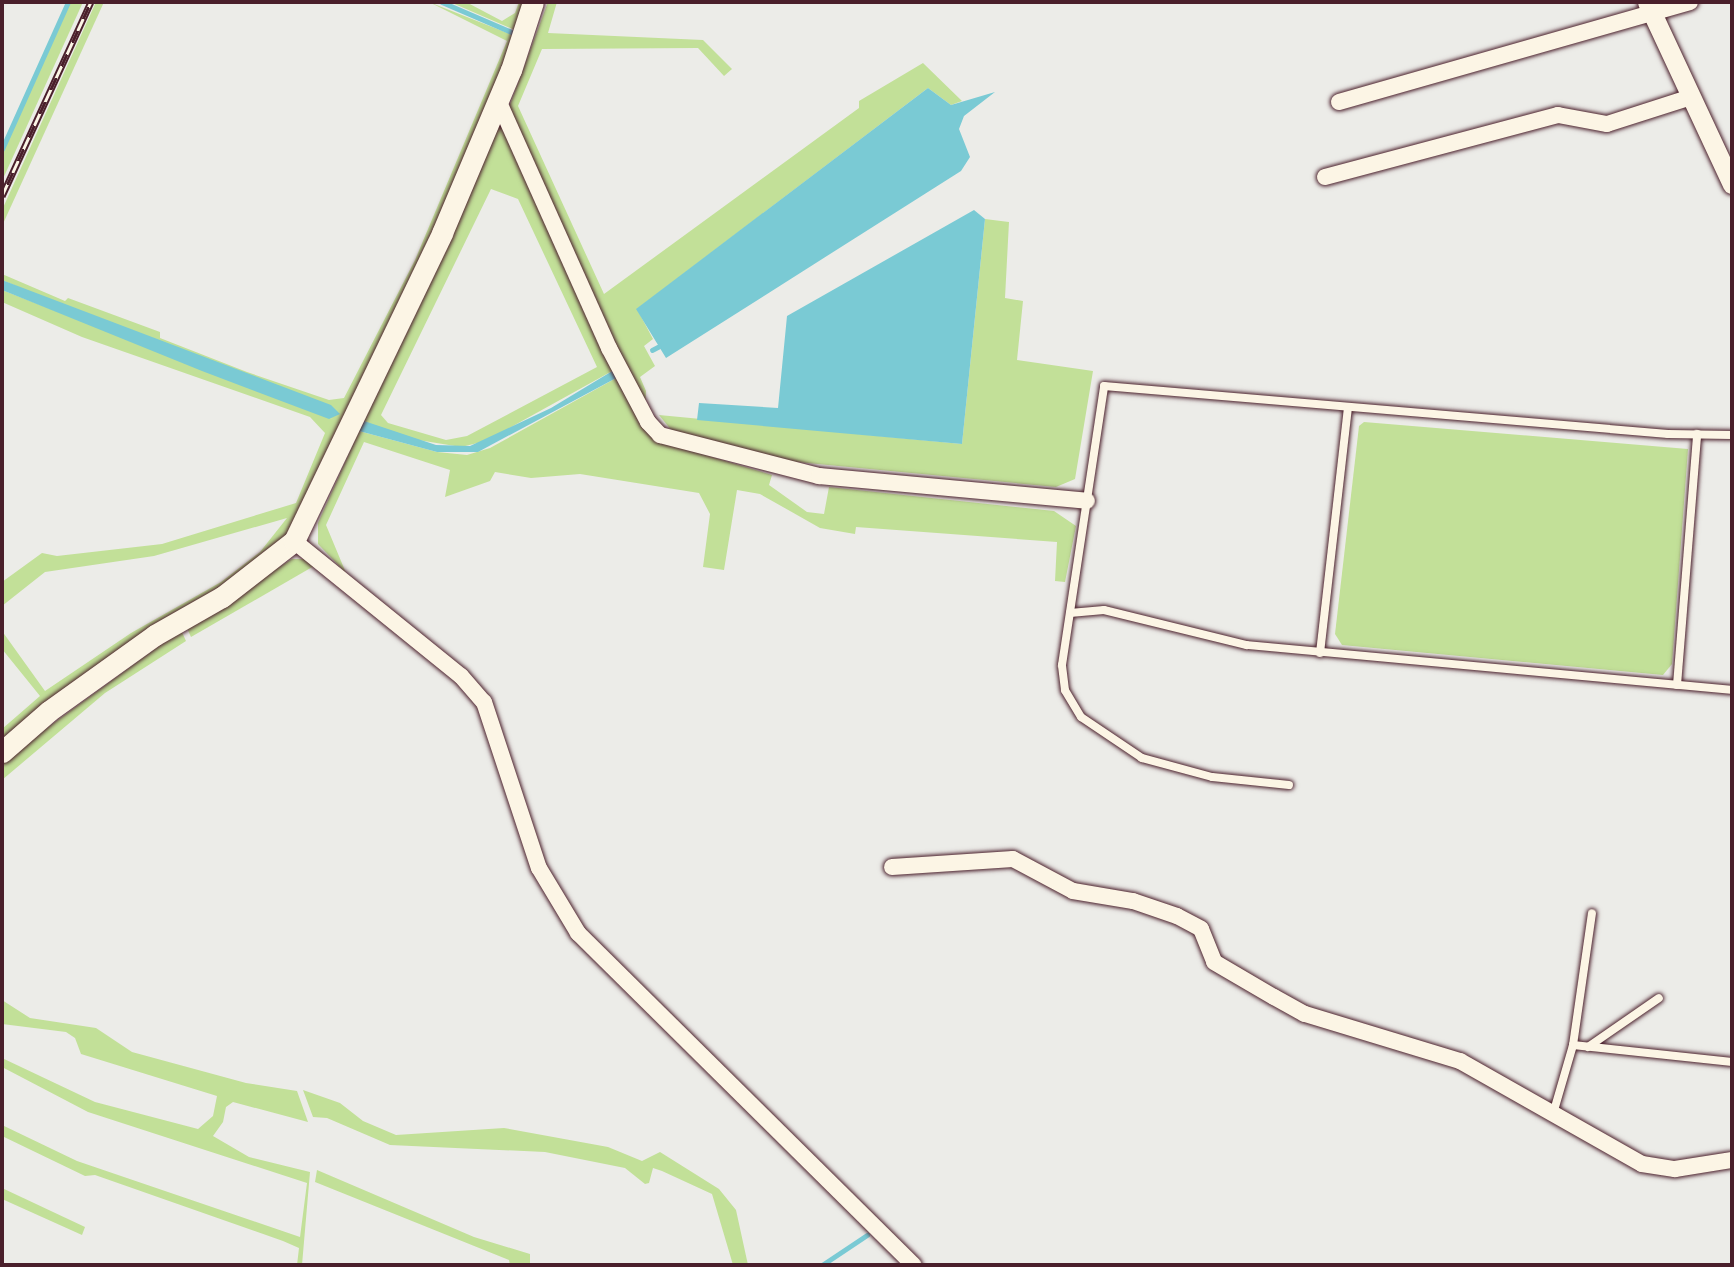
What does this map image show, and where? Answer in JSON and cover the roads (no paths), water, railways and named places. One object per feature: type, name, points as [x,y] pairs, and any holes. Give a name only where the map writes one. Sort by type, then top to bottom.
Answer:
[{"type":"main road","points":[[2,752],[60,704],[155,635],[222,597],[294,541],[442,233],[498,100],[533,2]]},
{"type":"street","points":[[1339,102],[1648,6],[1690,2]]},
{"type":"street","points":[[1648,6],[1732,184]]},
{"type":"street","points":[[1325,177],[1558,115],[1607,124],[1691,97]]},
{"type":"street","points":[[498,100],[609,348],[648,422],[660,435],[819,476],[1087,501]]},
{"type":"street","points":[[294,541],[461,676],[484,702],[539,868],[578,933],[914,1265]]},
{"type":"street","points":[[892,867],[1013,859],[1073,891],[1133,901],[1177,916],[1201,929],[1214,962],[1284,1003],[1305,1014],[1460,1061],[1642,1164],[1675,1169],[1732,1160]]},
{"type":"lane","points":[[1289,785],[1170,769],[1121,746],[1081,717],[1065,690],[1062,665],[1104,386],[1348,408],[1732,435]]},
{"type":"lane","points":[[1320,653],[1348,408]]},
{"type":"lane","points":[[1677,685],[1697,434]]},
{"type":"lane","points":[[1070,613],[1104,610],[1182,633],[1320,653],[1732,690]]},
{"type":"lane","points":[[1553,1114],[1573,1045],[1592,913]]},
{"type":"lane","points":[[1588,1046],[1659,998]]},
{"type":"lane","points":[[1573,1045],[1732,1062]]},
{"type":"water","points":[[928,88],[951,105],[995,92],[964,116],[959,129],[970,157],[961,171],[666,358],[636,309]]},
{"type":"water","points":[[974,210],[985,219],[962,444],[697,420],[699,403],[778,408],[787,316]]},
{"type":"water","points":[[2,280],[331,405],[340,414],[329,419],[202,371],[2,290]]},
{"type":"water","points":[[614,370],[618,377],[478,452],[437,452],[359,431],[364,421],[436,445],[470,446],[551,408]]},
{"type":"waterway","points":[[2,149],[68,2]]},
{"type":"waterway","points":[[442,2],[514,33]]},
{"type":"waterway","points":[[652,350],[658,347]]},
{"type":"waterway","points":[[822,1265],[867,1235]]},
{"type":"railway","points":[[2,196],[91,2]]}]
